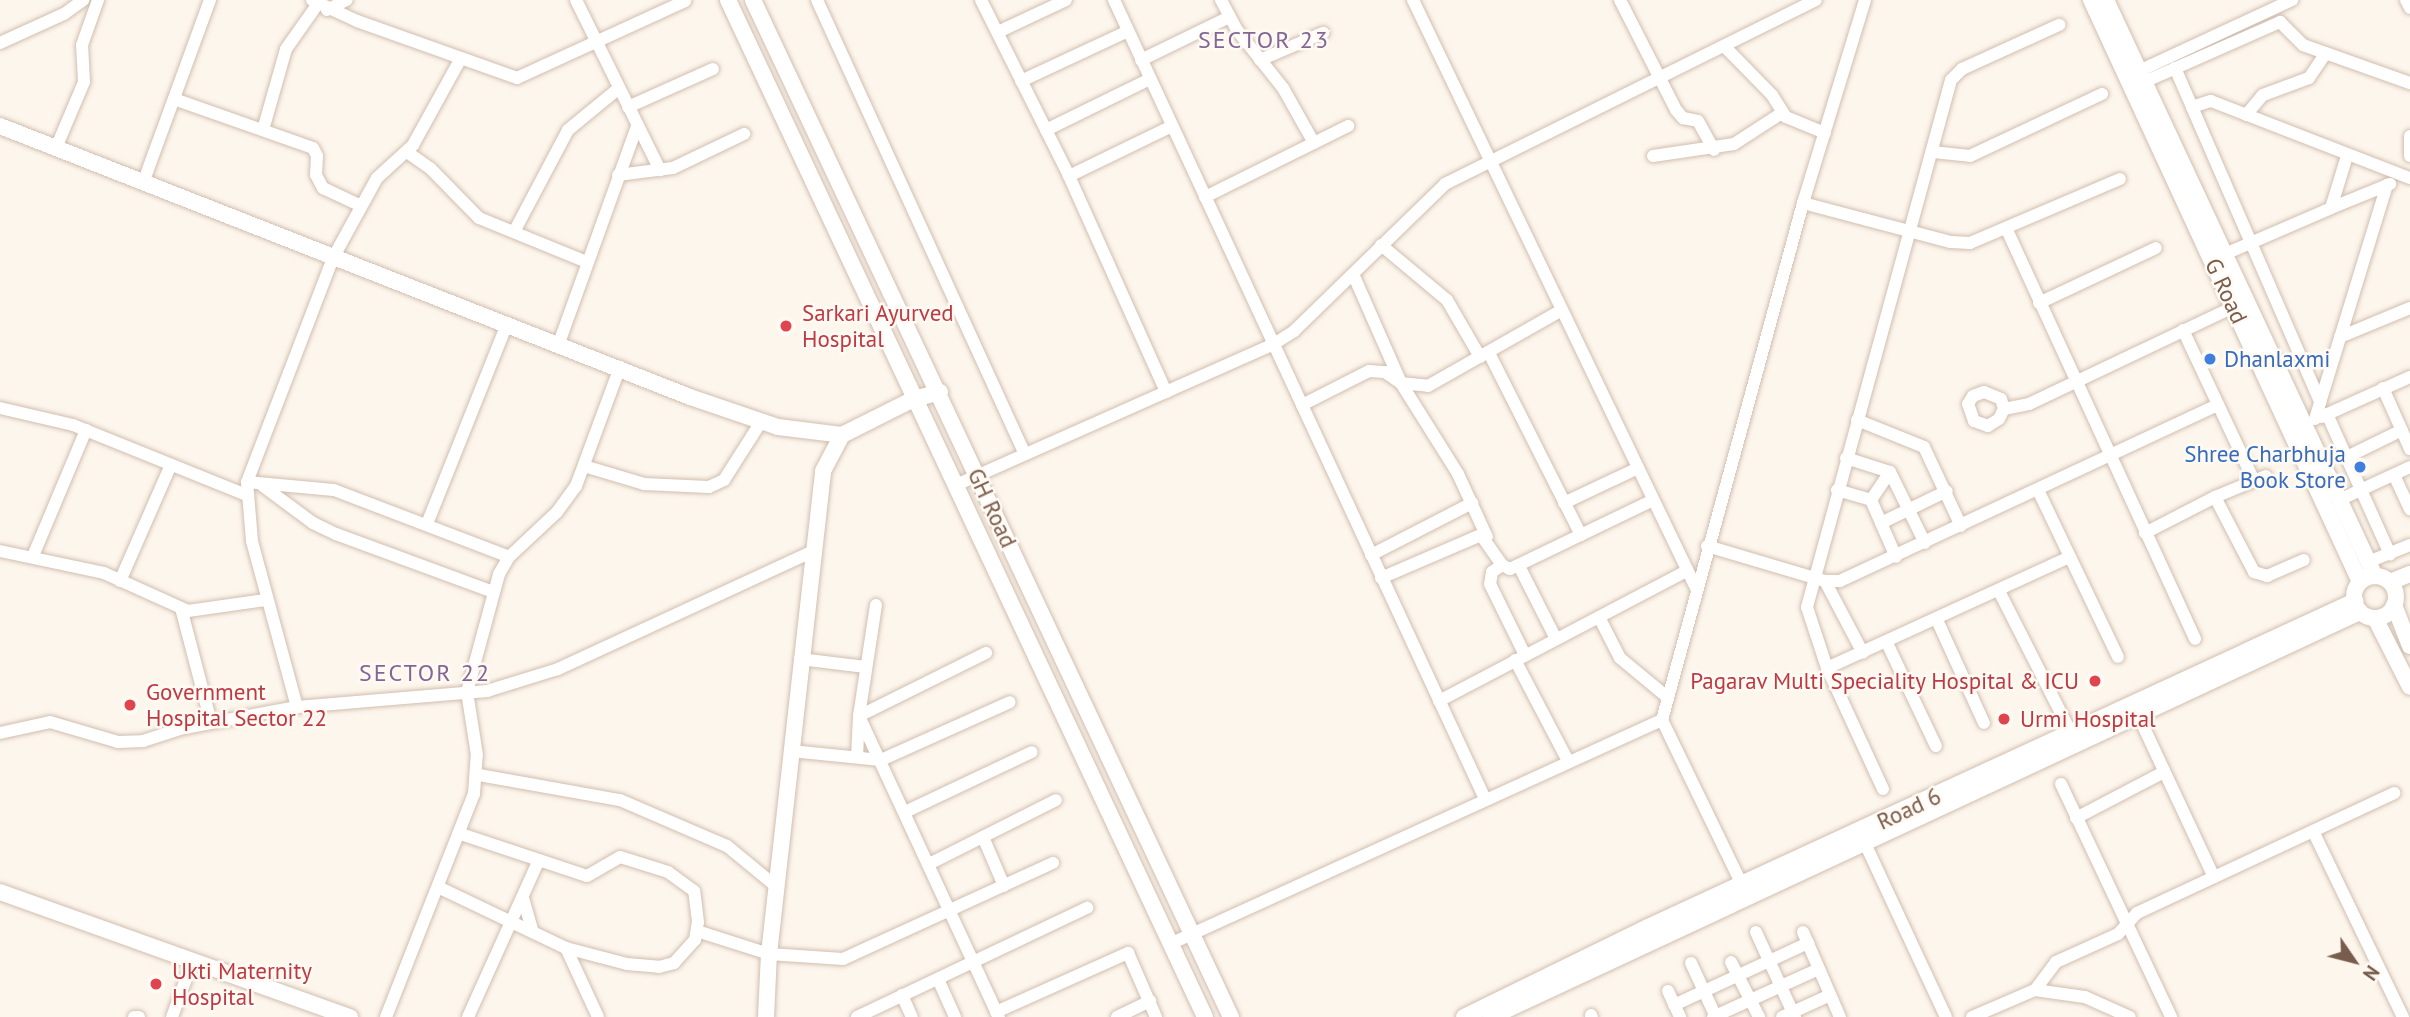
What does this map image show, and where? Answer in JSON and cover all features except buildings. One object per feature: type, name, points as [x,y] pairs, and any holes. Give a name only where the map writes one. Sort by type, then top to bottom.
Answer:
[{"type":"street","points":[[0,43],[64,14],[83,0]]},
{"type":"street","points":[[56,148],[84,82],[82,45],[98,0]]},
{"type":"street","points":[[144,183],[210,0]]},
{"type":"street","points":[[263,130],[286,49],[318,5],[347,0]]},
{"type":"street","points":[[576,0],[660,170]]},
{"type":"street","name":"GH Road","points":[[728,0],[1205,1017]]},
{"type":"street","name":"GH Road","points":[[753,0],[940,392],[1231,1017]]},
{"type":"street","points":[[817,0],[1025,454]]},
{"type":"street","points":[[981,0],[1069,176],[1166,392]]},
{"type":"street","points":[[998,32],[1066,0]]},
{"type":"street","points":[[1114,0],[1485,799]]},
{"type":"street","points":[[1221,0],[1229,18],[1283,88],[1314,143]]},
{"type":"street","points":[[1413,0],[1636,470],[1696,588]]},
{"type":"street","points":[[1620,0],[1679,115],[1698,121],[1714,150]]},
{"type":"street","points":[[957,485],[1272,345],[1294,331],[1445,184],[1726,48],[1816,0]]},
{"type":"street","points":[[1745,891],[1662,720],[1707,546],[1803,203],[1865,0]]},
{"type":"street","name":"G Road","points":[[2091,0],[2385,585],[2409,643]]},
{"type":"street","name":"G Road","points":[[2106,0],[2142,76],[2219,257],[2233,307],[2303,425],[2339,500],[2385,585]]},
{"type":"street","points":[[2142,76],[2292,0]]},
{"type":"street","points":[[2406,0],[2410,8]]},
{"type":"street","points":[[318,5],[460,60],[517,78],[685,1]]},
{"type":"street","points":[[1141,60],[1229,18]]},
{"type":"street","points":[[2142,76],[2175,68],[2275,22],[2284,23],[2297,41],[2410,83]]},
{"type":"street","points":[[1884,789],[1827,668],[1808,620],[1821,580],[1837,491],[1956,73],[2059,25]]},
{"type":"street","points":[[1021,81],[1128,31]]},
{"type":"street","points":[[1260,60],[1323,33]]},
{"type":"street","points":[[1726,48],[1772,95],[1782,113],[1825,133]]},
{"type":"street","points":[[2246,116],[2263,95],[2309,78],[2326,53]]},
{"type":"street","points":[[298,707],[265,600],[247,488],[333,258],[377,178],[407,152],[460,60]]},
{"type":"street","points":[[2175,68],[2320,402]]},
{"type":"street","points":[[628,107],[713,69]]},
{"type":"street","points":[[1046,130],[1150,79]]},
{"type":"street","points":[[514,232],[568,130],[618,88]]},
{"type":"street","points":[[1933,152],[1970,156],[2102,94]]},
{"type":"street","points":[[174,99],[313,148],[317,156],[316,175],[323,188],[361,206]]},
{"type":"street","points":[[2192,107],[2206,100],[2408,178]]},
{"type":"street","points":[[1653,156],[1714,150],[1745,138],[1782,113]]},
{"type":"street","points":[[0,125],[333,258],[761,422],[842,435]]},
{"type":"street","points":[[559,343],[618,175],[632,148],[636,126]]},
{"type":"street","points":[[1069,176],[1172,126]]},
{"type":"street","points":[[1205,197],[1348,126]]},
{"type":"street","points":[[618,175],[660,170],[744,134]]},
{"type":"street","points":[[2410,136],[2410,156]]},
{"type":"street","points":[[407,152],[430,168],[461,205],[514,232],[587,262]]},
{"type":"street","points":[[2331,208],[2347,156]]},
{"type":"street","points":[[2219,257],[2408,178]]},
{"type":"street","points":[[1803,203],[1912,233],[1970,243],[2007,230],[2120,179]]},
{"type":"street","points":[[2303,425],[2320,402],[2387,185]]},
{"type":"street","points":[[2007,230],[2195,639]]},
{"type":"street","points":[[1381,245],[1447,300],[1484,355],[1581,535]]},
{"type":"street","points":[[2039,303],[2156,248]]},
{"type":"street","points":[[1353,274],[1401,383],[1472,503],[1502,565]]},
{"type":"street","points":[[2004,409],[2029,404],[2074,380],[2233,307]]},
{"type":"street","points":[[2340,337],[2410,309]]},
{"type":"street","points":[[1302,405],[1369,371],[1385,372],[1401,383],[1427,386],[1562,310]]},
{"type":"street","points":[[427,524],[507,324]]},
{"type":"street","points":[[2145,533],[2215,497],[2260,478],[2218,405],[2183,330]]},
{"type":"street","points":[[386,1017],[461,834],[479,775],[467,692],[494,592],[509,557],[557,512],[584,466],[620,367]]},
{"type":"street","points":[[2303,425],[2410,377]]},
{"type":"street","points":[[2383,388],[2410,449]]},
{"type":"street","points":[[766,1017],[769,954],[811,552],[823,471],[842,435],[914,399],[940,392]]},
{"type":"street","points":[[1707,546],[1821,580],[1856,576],[2218,405]]},
{"type":"street","points":[[0,408],[86,430],[171,466],[247,488],[263,486],[334,490],[509,557]]},
{"type":"street","points":[[2328,414],[2390,554],[2385,585],[2363,610]]},
{"type":"street","points":[[1857,420],[1917,440],[1933,458],[1961,526]]},
{"type":"street","points":[[584,466],[643,484],[709,487],[724,480],[761,422]]},
{"type":"street","points":[[33,556],[86,430]]},
{"type":"street","points":[[2347,457],[2402,430]]},
{"type":"street","points":[[1846,458],[1891,472],[1925,543]]},
{"type":"street","points":[[120,581],[171,466]]},
{"type":"street","points":[[2339,500],[2410,467]]},
{"type":"street","points":[[1564,503],[1636,470]]},
{"type":"street","points":[[1871,500],[1891,472]]},
{"type":"street","points":[[2394,475],[2410,510]]},
{"type":"street","points":[[263,486],[325,529],[494,592]]},
{"type":"street","points":[[2038,490],[2118,657]]},
{"type":"street","points":[[1837,491],[1871,500]]},
{"type":"street","points":[[1881,523],[1947,491]]},
{"type":"street","points":[[2215,497],[2254,572],[2267,576],[2304,560]]},
{"type":"street","points":[[1871,500],[1896,557]]},
{"type":"street","points":[[1568,761],[1520,658],[1490,584],[1492,572],[1502,565],[1519,566],[1651,501]]},
{"type":"street","points":[[1371,555],[1472,503]]},
{"type":"street","points":[[1381,578],[1473,536],[1487,537]]},
{"type":"street","points":[[2390,554],[2410,545]]},
{"type":"street","points":[[0,551],[33,556],[120,581],[196,612],[265,600]]},
{"type":"street","points":[[0,733],[50,722],[118,742],[143,741],[211,722],[298,707],[467,692],[525,682],[558,670],[811,552]]},
{"type":"street","points":[[1827,668],[1937,620],[2070,556]]},
{"type":"street","points":[[1519,566],[1556,639]]},
{"type":"street","points":[[1439,701],[1687,572]]},
{"type":"street","points":[[2363,610],[2385,585],[2410,574]]},
{"type":"street","points":[[1821,580],[1863,653]]},
{"type":"street","points":[[1999,591],[2071,733]]},
{"type":"street","points":[[857,757],[859,716],[876,605]]},
{"type":"street","points":[[181,608],[211,722]]},
{"type":"street","points":[[2363,610],[2410,687]]},
{"type":"street","name":"Road 6","points":[[1464,1017],[2138,715],[2363,610]]},
{"type":"street","name":"Road 6","points":[[1862,838],[2071,733],[2363,610]]},
{"type":"street","points":[[1599,617],[1620,658],[1667,697]]},
{"type":"street","points":[[1937,620],[1984,723]]},
{"type":"street","points":[[1887,643],[1936,746]]},
{"type":"street","points":[[859,716],[986,653]]},
{"type":"street","points":[[800,659],[866,667]]},
{"type":"street","points":[[791,751],[881,760],[1010,702]]},
{"type":"street","points":[[2138,715],[2214,877]]},
{"type":"street","points":[[859,716],[997,1014],[1128,953],[1156,1017]]},
{"type":"street","points":[[1170,944],[1662,720]]},
{"type":"street","points":[[905,812],[1032,752]]},
{"type":"street","points":[[2076,818],[2164,772]]},
{"type":"street","points":[[479,775],[620,800],[727,846],[777,887]]},
{"type":"street","points":[[2061,784],[2171,1017]]},
{"type":"street","points":[[1972,1017],[2035,990],[2056,962],[2127,925],[2137,913],[2394,793]]},
{"type":"street","points":[[929,864],[1056,800]]},
{"type":"street","points":[[2313,831],[2403,1017]]},
{"type":"street","points":[[440,888],[566,948],[627,964],[659,967],[687,953],[697,931],[694,891],[668,872],[620,857],[587,876],[461,834]]},
{"type":"street","points":[[983,837],[1004,886]]},
{"type":"street","points":[[1862,838],[1946,1017]]},
{"type":"street","points":[[468,1017],[539,860]]},
{"type":"street","points":[[697,931],[769,954],[843,959],[1053,863]]},
{"type":"street","name":"Road 6","points":[[1496,1016],[1745,891]]},
{"type":"street","points":[[0,892],[350,1017]]},
{"type":"street","points":[[523,898],[533,932]]},
{"type":"street","points":[[858,1017],[872,1014],[902,995],[1087,908]]},
{"type":"street","points":[[1756,932],[1780,985],[1790,1015],[1830,995]]},
{"type":"street","points":[[1674,1004],[1769,960],[1805,937],[1840,1017]]},
{"type":"street","points":[[566,948],[597,1017]]},
{"type":"street","points":[[172,1017],[193,960]]},
{"type":"street","points":[[1731,962],[1759,1017]]},
{"type":"street","points":[[1691,963],[1715,1017],[1749,998],[1819,969]]},
{"type":"street","points":[[937,979],[955,1017]]},
{"type":"street","points":[[2035,990],[2085,997],[2113,1012],[2130,1017]]},
{"type":"street","points":[[1668,991],[1680,1017]]},
{"type":"street","points":[[902,995],[912,1017]]},
{"type":"street","points":[[1117,1017],[1150,1001]]},
{"type":"street","points":[[134,1017],[139,1017]]},
{"type":"place","name":"Sarkari Ayurved Hospital","points":[[786,326]]},
{"type":"place","name":"Dhanlaxmi","points":[[2210,359]]},
{"type":"place","name":"Shree Charbhuja Book Store","points":[[2360,467]]},
{"type":"place","name":"Pagarav Multi Speciality Hospital & ICU","points":[[2095,681]]},
{"type":"place","name":"Government Hospital Sector 22","points":[[130,705]]},
{"type":"place","name":"Urmi Hospital","points":[[2004,719]]},
{"type":"place","name":"Ukti Maternity Hospital","points":[[156,984]]},
{"type":"district","name":"SECTOR 23","points":[[1264,40]]},
{"type":"district","name":"SECTOR 22","points":[[425,673]]}]
